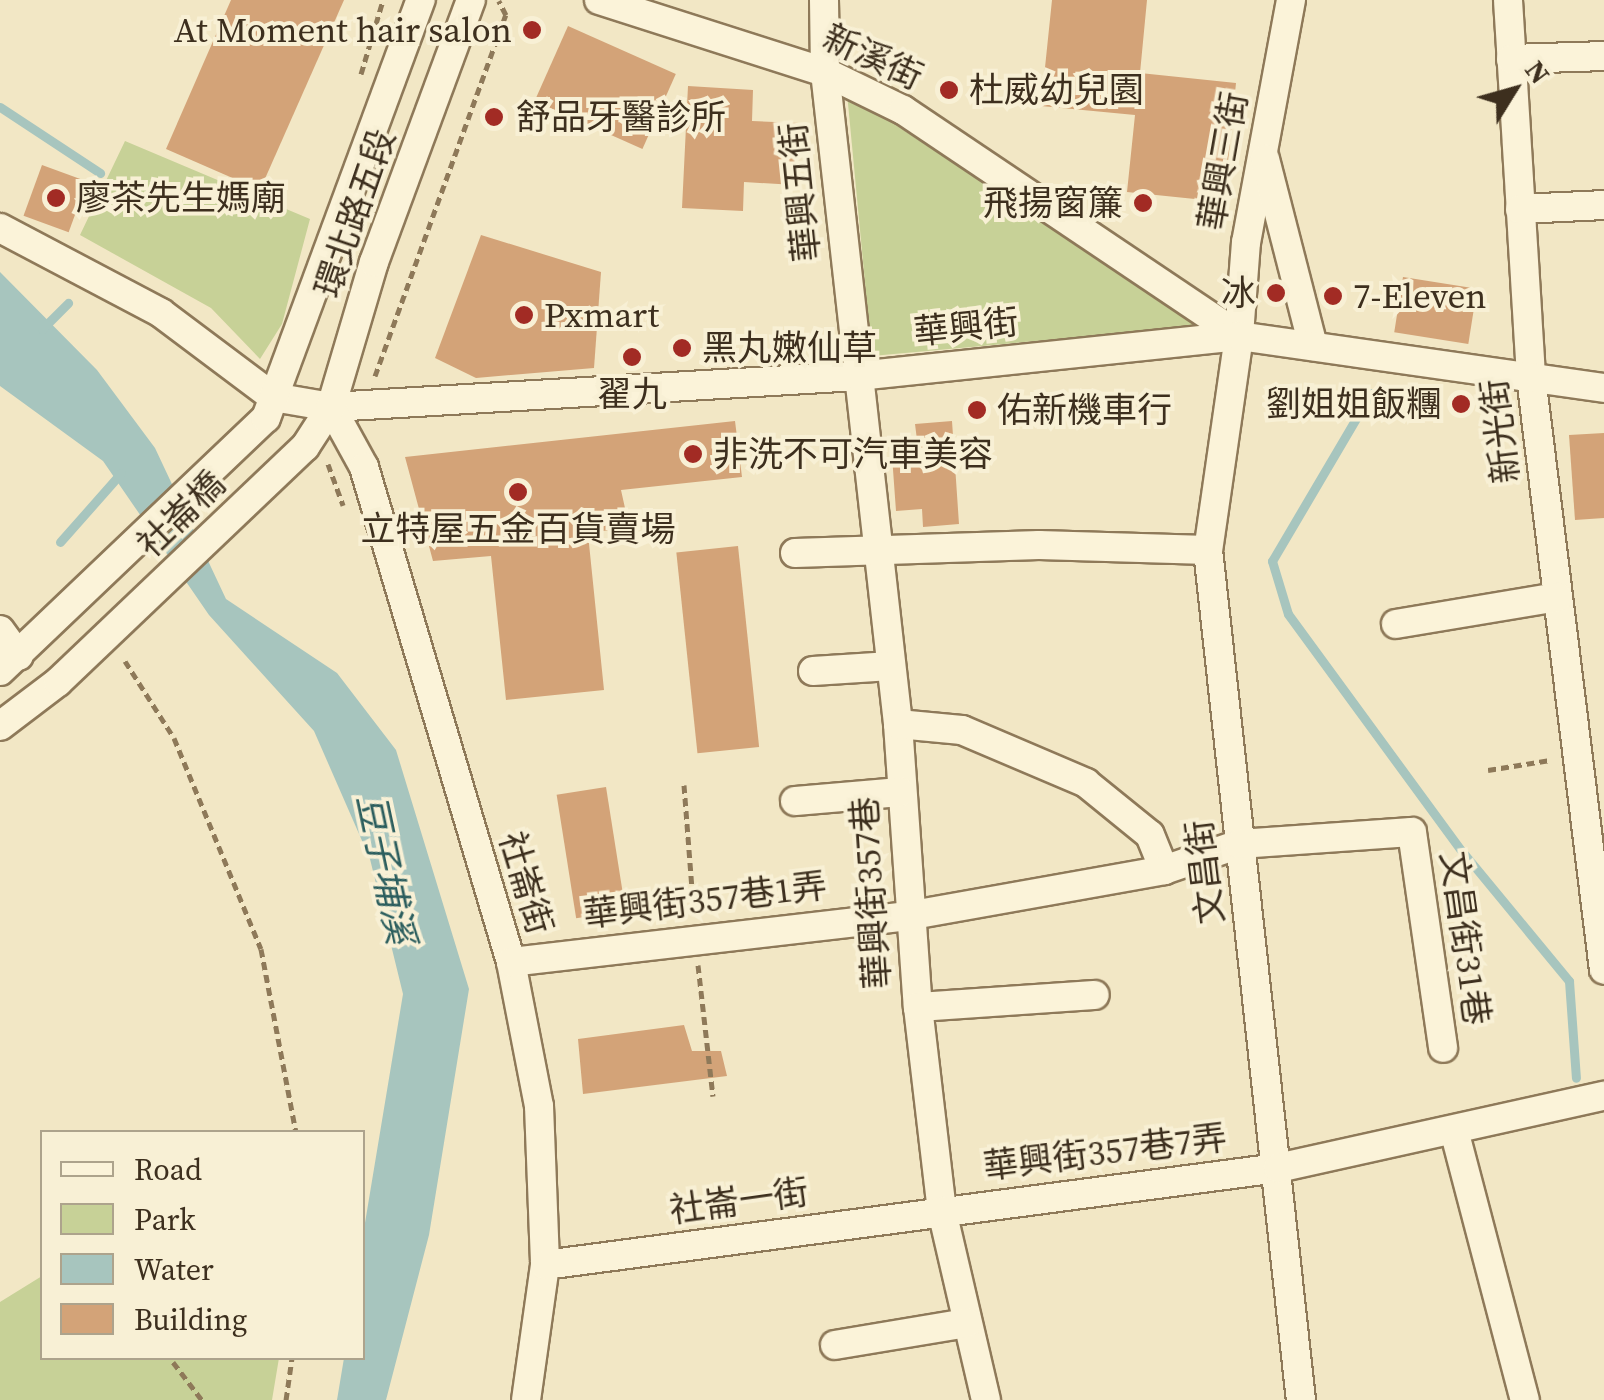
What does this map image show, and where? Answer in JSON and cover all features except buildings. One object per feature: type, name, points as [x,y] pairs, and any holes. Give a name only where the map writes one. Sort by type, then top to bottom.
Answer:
[{"type":"street","name":"環北路五段","points":[[270,407],[421,0]]},
{"type":"street","name":"環北路五段","points":[[316,454],[374,262],[471,0]]},
{"type":"street","name":"新溪街","points":[[599,0],[825,72],[903,110],[1003,173],[1239,336]]},
{"type":"street","name":"華興五街","points":[[824,0],[825,72],[858,376]]},
{"type":"street","name":"華興三街","points":[[1239,336],[1246,242],[1290,0]]},
{"type":"street","name":"新光街","points":[[1508,0],[1531,377],[1604,970]]},
{"type":"street","points":[[1510,59],[1604,56]]},
{"type":"street","points":[[1262,149],[1313,346]]},
{"type":"street","points":[[1520,209],[1604,205]]},
{"type":"street","points":[[0,228],[161,313],[270,407]]},
{"type":"street","name":"華興街","points":[[270,407],[332,407],[858,376],[1239,336],[1604,388]]},
{"type":"street","name":"文昌街","points":[[1239,336],[1208,550],[1301,1400]]},
{"type":"street","name":"華興街357巷","points":[[858,376],[898,724],[907,916],[942,1211],[986,1400]]},
{"type":"street","name":"社崙橋","points":[[10,664],[270,407]]},
{"type":"street","name":"社崙街","points":[[332,407],[364,467],[511,962],[539,1106],[545,1265],[526,1400]]},
{"type":"street","name":"社崙橋","points":[[0,726],[316,454]]},
{"type":"street","points":[[795,552],[1208,550]]},
{"type":"street","points":[[1396,624],[1558,596]]},
{"type":"street","points":[[0,630],[10,664]]},
{"type":"street","points":[[813,671],[891,666]]},
{"type":"street","points":[[898,724],[962,730],[1086,783],[1150,835],[1164,870]]},
{"type":"street","points":[[795,801],[901,792]]},
{"type":"street","name":"文昌街31巷","points":[[1239,844],[1412,832],[1444,1048]]},
{"type":"street","name":"華興街357巷1弄","points":[[511,962],[907,916],[1164,870],[1239,844]]},
{"type":"street","points":[[918,1007],[1096,995]]},
{"type":"street","name":"華興街357巷7弄","points":[[942,1211],[1278,1168],[1604,1096]]},
{"type":"street","points":[[1454,1130],[1525,1400]]},
{"type":"street","name":"社崙一街","points":[[545,1265],[942,1211]]},
{"type":"street","points":[[836,1345],[967,1323]]},
{"type":"path","points":[[332,407],[374,376],[506,15],[499,0]]},
{"type":"path","points":[[316,454],[344,509]]},
{"type":"path","points":[[125,661],[174,738],[260,950],[296,1130]]},
{"type":"path","points":[[1488,770],[1578,756]]},
{"type":"path","points":[[286,1400],[292,1360]]},
{"type":"path","points":[[173,1362],[202,1400]]},
{"type":"green space","points":[[847,93],[1201,326],[872,356]]},
{"type":"green space","points":[[125,141],[310,219],[282,324],[260,359],[211,308],[80,235]]},
{"type":"green space","points":[[40,1277],[40,1360],[279,1360],[272,1400],[0,1400],[0,1302]]},
{"type":"water","name":"豆子埔溪","points":[[0,272],[97,370],[155,448],[226,599],[337,673],[396,750],[469,989],[429,1235],[386,1400],[337,1400],[344,1360],[365,1360],[365,1223],[403,994],[370,859],[314,731],[209,615],[103,461],[0,386]]},
{"type":"waterway","points":[[0,107],[100,173]]},
{"type":"waterway","points":[[42,329],[68,303]]},
{"type":"waterway","points":[[1371,393],[1272,561],[1288,614],[1461,850],[1569,981],[1576,1078]]},
{"type":"waterway","points":[[60,542],[121,473]]},
{"type":"place","name":"At Moment hair salon","points":[[532,30]]},
{"type":"place","name":"杜威幼兒園","points":[[949,90]]},
{"type":"place","name":"舒品牙醫診所","points":[[494,117]]},
{"type":"place","name":"廖茶先生媽廟","points":[[56,198]]},
{"type":"place","name":"飛揚窗簾","points":[[1143,203]]},
{"type":"place","name":"冰","points":[[1276,293]]},
{"type":"place","name":"7-Eleven","points":[[1333,296]]},
{"type":"place","name":"Pxmart","points":[[524,315]]},
{"type":"place","name":"黑丸嫩仙草","points":[[682,348]]},
{"type":"place","name":"翟九","points":[[632,357]]},
{"type":"place","name":"劉姐姐飯糰","points":[[1461,404]]},
{"type":"place","name":"佑新機車行","points":[[977,410]]},
{"type":"place","name":"非洗不可汽車美容","points":[[693,454]]},
{"type":"place","name":"立特屋五金百貨賣場","points":[[518,492]]}]
